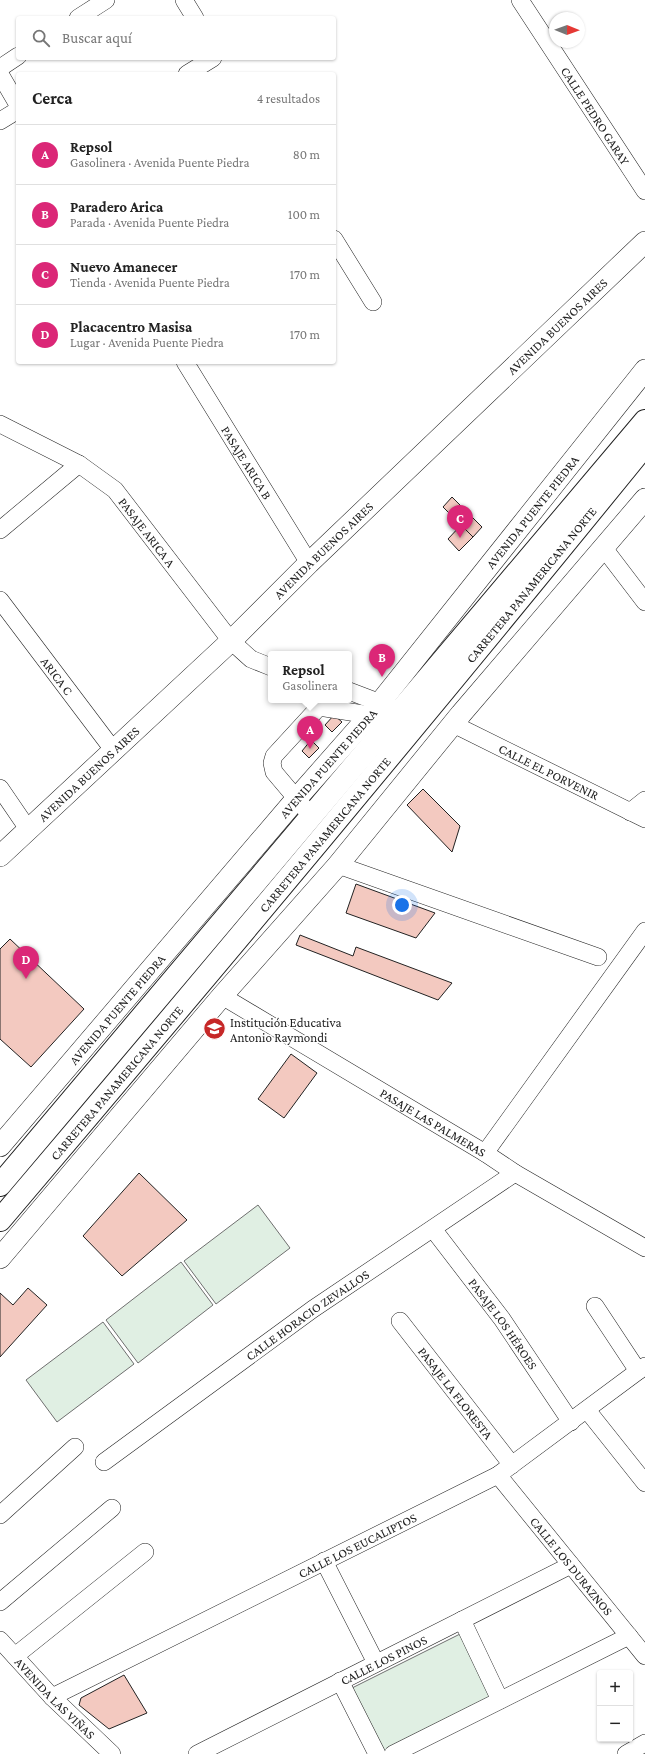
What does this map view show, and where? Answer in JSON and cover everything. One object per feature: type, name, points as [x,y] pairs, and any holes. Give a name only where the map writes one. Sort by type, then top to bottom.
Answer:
[{"type":"highway","name":"CARRETERA PANAMERICANA NORTE","points":[[0,1185],[645,421]]},
{"type":"highway","name":"CARRETERA PANAMERICANA NORTE","points":[[0,1220],[208,976],[645,445]]},
{"type":"main road","name":"AVENIDA BUENOS AIRES","points":[[0,856],[28,828],[114,751],[231,640],[309,563],[645,242]]},
{"type":"main road","name":"AVENIDA PUENTE PIEDRA","points":[[0,1146],[297,798],[376,708],[645,370]]},
{"type":"main road","points":[[0,1258],[222,996],[338,865],[453,724],[645,499]]},
{"type":"street","points":[[81,16],[106,0]]},
{"type":"street","points":[[184,0],[194,16]]},
{"type":"street","name":"CALLE PEDRO GARAY","points":[[520,0],[645,191]]},
{"type":"street","points":[[0,68],[16,57]]},
{"type":"street","points":[[192,72],[210,65]]},
{"type":"street","points":[[0,74],[16,102]]},
{"type":"street","points":[[0,121],[16,111]]},
{"type":"street","points":[[336,242],[373,302]]},
{"type":"street","name":"PASAJE ARICA B","points":[[185,364],[309,563]]},
{"type":"street","name":"PASAJE ARICA A","points":[[0,424],[79,464],[115,490],[231,640],[250,659],[268,666]]},
{"type":"street","points":[[0,530],[79,464]]},
{"type":"street","points":[[603,547],[645,602]]},
{"type":"street","name":"ARICA C","points":[[0,600],[114,751]]},
{"type":"street","points":[[352,693],[376,708],[397,715]]},
{"type":"street","points":[[312,817],[274,772],[272,763],[274,756],[318,707],[376,708]]},
{"type":"street","name":"CALLE EL PORVENIR","points":[[453,724],[638,815]]},
{"type":"street","points":[[0,788],[28,828]]},
{"type":"street","points":[[638,815],[645,800]]},
{"type":"street","points":[[338,865],[598,957]]},
{"type":"street","points":[[485,1153],[645,931]]},
{"type":"street","name":"PASAJE LAS PALMERAS","points":[[222,996],[485,1153],[515,1173],[645,1248]]},
{"type":"street","name":"CALLE HORACIO ZEVALLOS","points":[[104,1462],[313,1309],[515,1173]]},
{"type":"street","name":"PASAJE LOS HÉROES","points":[[433,1229],[502,1319],[570,1422]]},
{"type":"street","points":[[596,1306],[642,1369]]},
{"type":"street","name":"PASAJE LA FLORESTA","points":[[400,1321],[512,1465]]},
{"type":"street","name":"CALLE LOS EUCALIPTOS","points":[[52,1697],[498,1475],[642,1369]]},
{"type":"street","points":[[587,1410],[645,1483]]},
{"type":"street","points":[[0,1515],[75,1447]]},
{"type":"street","name":"CALLE LOS DURAZNOS","points":[[498,1475],[645,1656]]},
{"type":"street","points":[[0,1602],[112,1508]]},
{"type":"street","points":[[15,1656],[145,1552]]},
{"type":"street","points":[[324,1561],[376,1663]]},
{"type":"street","name":"CALLE LOS PINOS","points":[[196,1754],[571,1565]]},
{"type":"street","points":[[462,1620],[500,1700]]},
{"type":"street","points":[[393,1754],[418,1748],[500,1700],[629,1636]]},
{"type":"street","name":"AVENIDA LAS VIÑAS","points":[[0,1640],[52,1697],[112,1754]]},
{"type":"street","points":[[340,1681],[377,1754]]},
{"type":"street","points":[[626,1754],[645,1743]]},
{"type":"green space","points":[[258,1205],[290,1248],[216,1304],[184,1261]]},
{"type":"green space","points":[[181,1262],[213,1305],[138,1363],[106,1320]]},
{"type":"green space","points":[[103,1322],[134,1364],[57,1422],[26,1380]]},
{"type":"green space","points":[[462,1633],[494,1697],[382,1753],[348,1690]]},
{"type":"building","points":[[452,497],[482,527],[473,537],[443,507]]},
{"type":"building","points":[[461,525],[473,537],[459,551],[448,539]]},
{"type":"building","points":[[334,715],[342,722],[332,732],[325,725]]},
{"type":"building","points":[[311,740],[319,748],[309,758],[302,751]]},
{"type":"building","points":[[423,789],[460,826],[452,852],[407,805]]},
{"type":"building","points":[[356,884],[435,913],[416,938],[346,913]]},
{"type":"building","points":[[300,935],[353,956],[356,947],[452,983],[438,1000],[296,945]]},
{"type":"building","points":[[10,939],[84,1009],[31,1067],[0,1039],[0,949]]},
{"type":"building","points":[[291,1054],[317,1073],[284,1118],[258,1099]]},
{"type":"building","points":[[139,1173],[187,1220],[122,1276],[83,1236]]},
{"type":"building","points":[[28,1288],[47,1305],[0,1357],[0,1293],[13,1305]]},
{"type":"building","points":[[124,1675],[147,1713],[109,1729],[79,1705],[81,1698]]},
{"type":"place","name":"Nuevo Amanecer","points":[[460,538]]},
{"type":"place","name":"Paradero Arica","points":[[382,677]]},
{"type":"place","name":"Repsol","points":[[310,749]]},
{"type":"place","name":"Placacentro Masisa","points":[[26,979]]},
{"type":"place","name":"Institución Educativa Antonio Raymondi","points":[[214,1029]]}]
